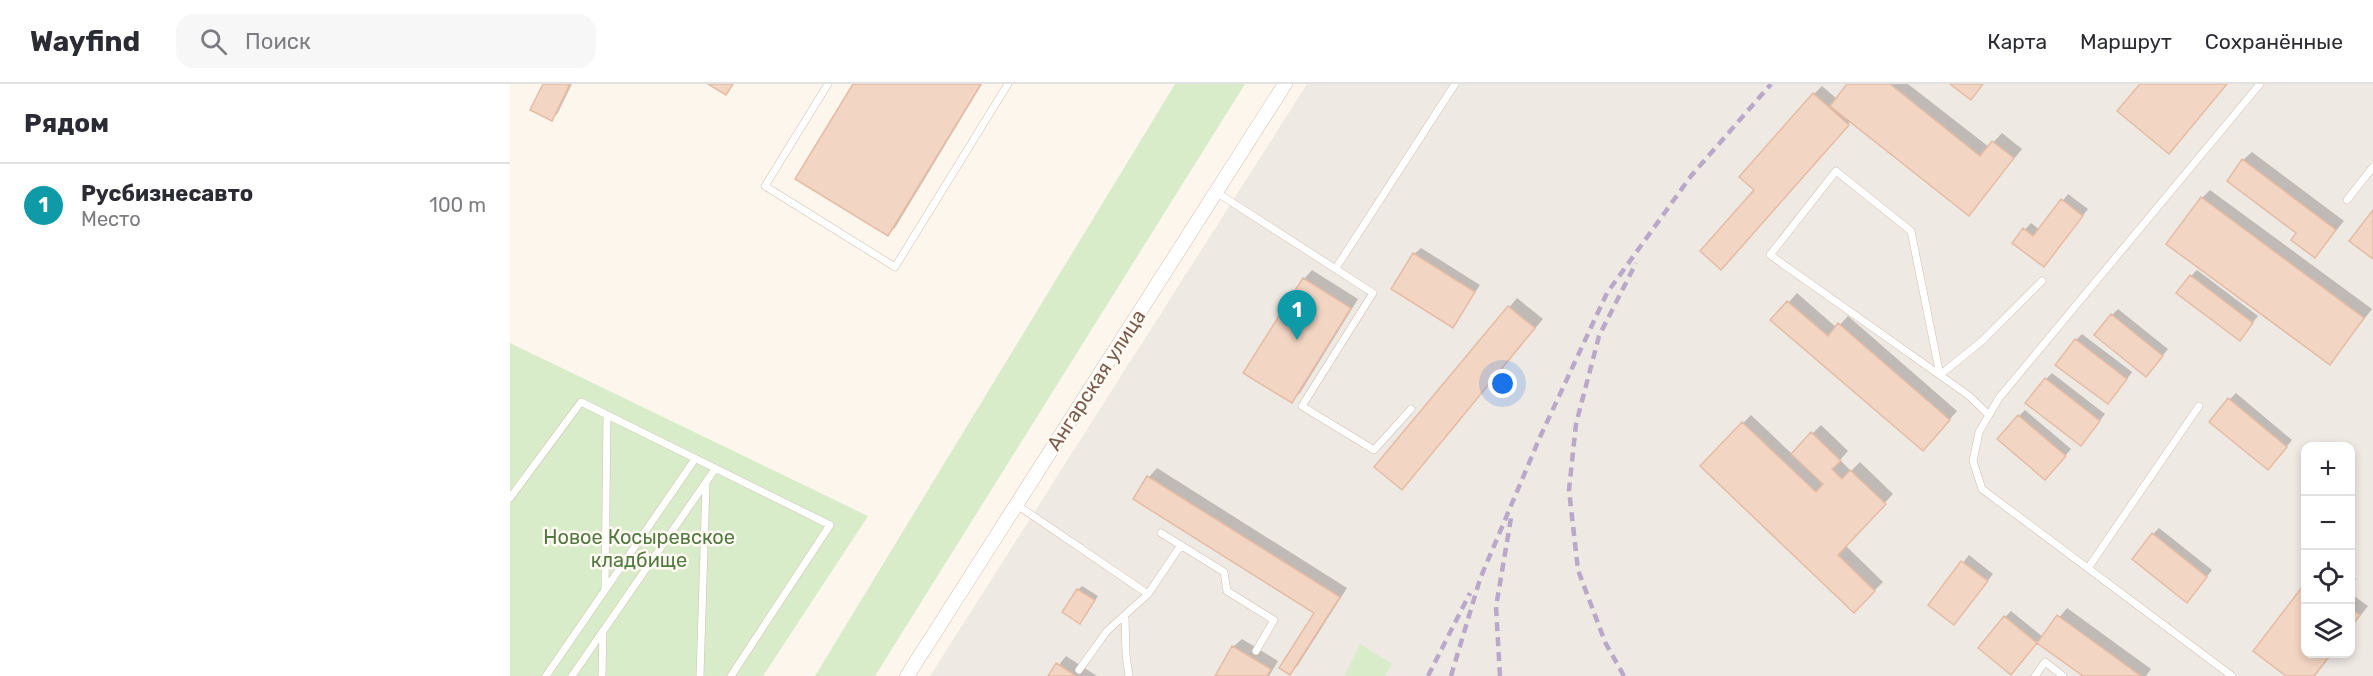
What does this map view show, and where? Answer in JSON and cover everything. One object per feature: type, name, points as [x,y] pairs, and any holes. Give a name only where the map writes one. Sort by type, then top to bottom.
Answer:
[{"type":"street","name":"Ангарская улица","points":[[907,676],[1285,84]]},
{"type":"lane","points":[[828,84],[765,186],[895,267],[1008,84]]},
{"type":"lane","points":[[1336,268],[1455,84]]},
{"type":"lane","points":[[2232,676],[1982,489],[1972,461],[1979,432],[1999,398],[2260,84]]},
{"type":"lane","points":[[2347,200],[2373,167]]},
{"type":"lane","points":[[1940,375],[1911,231],[1836,171],[1770,255],[1968,395],[1989,416]]},
{"type":"lane","points":[[1216,192],[1373,293],[1302,406],[1374,450],[1411,409]]},
{"type":"lane","points":[[1940,375],[1982,341],[2042,280]]},
{"type":"lane","points":[[510,498],[580,402],[830,525],[731,676]]},
{"type":"lane","points":[[2088,568],[2199,406]]},
{"type":"lane","points":[[605,590],[607,416]]},
{"type":"lane","points":[[546,676],[695,459]]},
{"type":"lane","points":[[573,676],[715,469]]},
{"type":"lane","points":[[700,676],[706,482]]},
{"type":"lane","points":[[1017,505],[1148,594]]},
{"type":"lane","points":[[1161,533],[1224,572],[1227,591],[1274,620],[1256,651]]},
{"type":"lane","points":[[1079,670],[1107,631],[1148,594],[1181,545]]},
{"type":"lane","points":[[1125,615],[1126,655],[1130,676]]},
{"type":"lane","points":[[602,676],[603,631]]},
{"type":"lane","points":[[2035,676],[2045,662],[2062,676]]},
{"type":"shaded area","points":[[1307,84],[2373,84],[2373,676],[930,676]]},
{"type":"green space","points":[[1175,84],[1245,84],[875,676],[815,676]]},
{"type":"green space","name":"Новое Косыревское кладбище","points":[[510,343],[868,516],[763,676],[510,676]]},
{"type":"green space","points":[[1360,644],[1392,664],[1385,676],[1344,676]]},
{"type":"building","points":[[543,84],[570,84],[552,121],[530,110]]},
{"type":"building","points":[[708,84],[733,84],[726,95]]},
{"type":"building","points":[[853,84],[981,84],[888,236],[795,179]]},
{"type":"building","points":[[1847,84],[1890,84],[1980,156],[1992,141],[2014,158],[1969,216],[1830,106]]},
{"type":"building","points":[[1950,84],[1983,84],[1971,100]]},
{"type":"building","points":[[2140,84],[2227,84],[2169,154],[2117,111]]},
{"type":"building","points":[[1813,93],[1849,125],[1721,270],[1700,251],[1754,190],[1739,177]]},
{"type":"building","points":[[2242,159],[2336,230],[2315,258],[2291,240],[2296,233],[2227,181]]},
{"type":"building","points":[[2201,197],[2364,318],[2330,365],[2166,244]]},
{"type":"building","points":[[2061,199],[2083,216],[2044,267],[2012,243],[2023,228],[2033,236]]},
{"type":"building","points":[[2373,210],[2373,259],[2349,241]]},
{"type":"building","points":[[1413,253],[1475,292],[1453,328],[1391,289]]},
{"type":"building","points":[[2190,275],[2253,323],[2240,341],[2176,293]]},
{"type":"building","points":[[1303,278],[1351,308],[1292,403],[1243,373]]},
{"type":"building","points":[[1787,301],[1828,336],[1838,323],[1950,420],[1923,451],[1770,320]]},
{"type":"building","points":[[1508,306],[1535,328],[1402,490],[1374,467]]},
{"type":"building","points":[[2111,314],[2163,356],[2146,377],[2094,335]]},
{"type":"building","points":[[2075,339],[2127,379],[2108,404],[2055,365]]},
{"type":"building","points":[[2045,378],[2100,421],[2081,446],[2025,403]]},
{"type":"building","points":[[2228,398],[2287,447],[2268,470],[2209,422]]},
{"type":"building","points":[[2018,415],[2066,456],[2045,480],[1997,439]]},
{"type":"building","points":[[1742,422],[1816,492],[1823,484],[1791,454],[1811,432],[1841,461],[1832,469],[1842,479],[1850,470],[1886,504],[1838,555],[1875,591],[1854,613],[1700,466]]},
{"type":"building","points":[[1147,476],[1340,597],[1290,675],[1279,668],[1314,613],[1133,499]]},
{"type":"building","points":[[2152,533],[2207,577],[2187,603],[2132,559]]},
{"type":"building","points":[[1961,561],[1988,581],[1954,625],[1928,605]]},
{"type":"building","points":[[1077,589],[1095,600],[1080,624],[1062,612]]},
{"type":"building","points":[[2301,589],[2301,658],[2328,658],[2314,676],[2286,676],[2253,651]]},
{"type":"building","points":[[2355,612],[2360,615],[2355,622]]},
{"type":"building","points":[[2057,615],[2141,676],[2083,676],[2037,643]]},
{"type":"building","points":[[2004,616],[2037,643],[2011,675],[1978,648]]},
{"type":"building","points":[[1232,646],[1271,669],[1267,676],[1215,676]]},
{"type":"building","points":[[1056,663],[1076,676],[1048,676]]},
{"type":"railway","points":[[1451,676],[1480,579],[1540,437],[1607,293],[1691,176],[1771,84]]},
{"type":"railway","points":[[1624,676],[1605,642],[1578,570],[1569,490],[1576,424],[1599,336],[1636,263]]},
{"type":"railway","points":[[1500,676],[1496,607],[1511,518]]},
{"type":"railway","points":[[1428,676],[1470,593]]},
{"type":"place","name":"Русбизнесавто","points":[[1297,340]]}]
